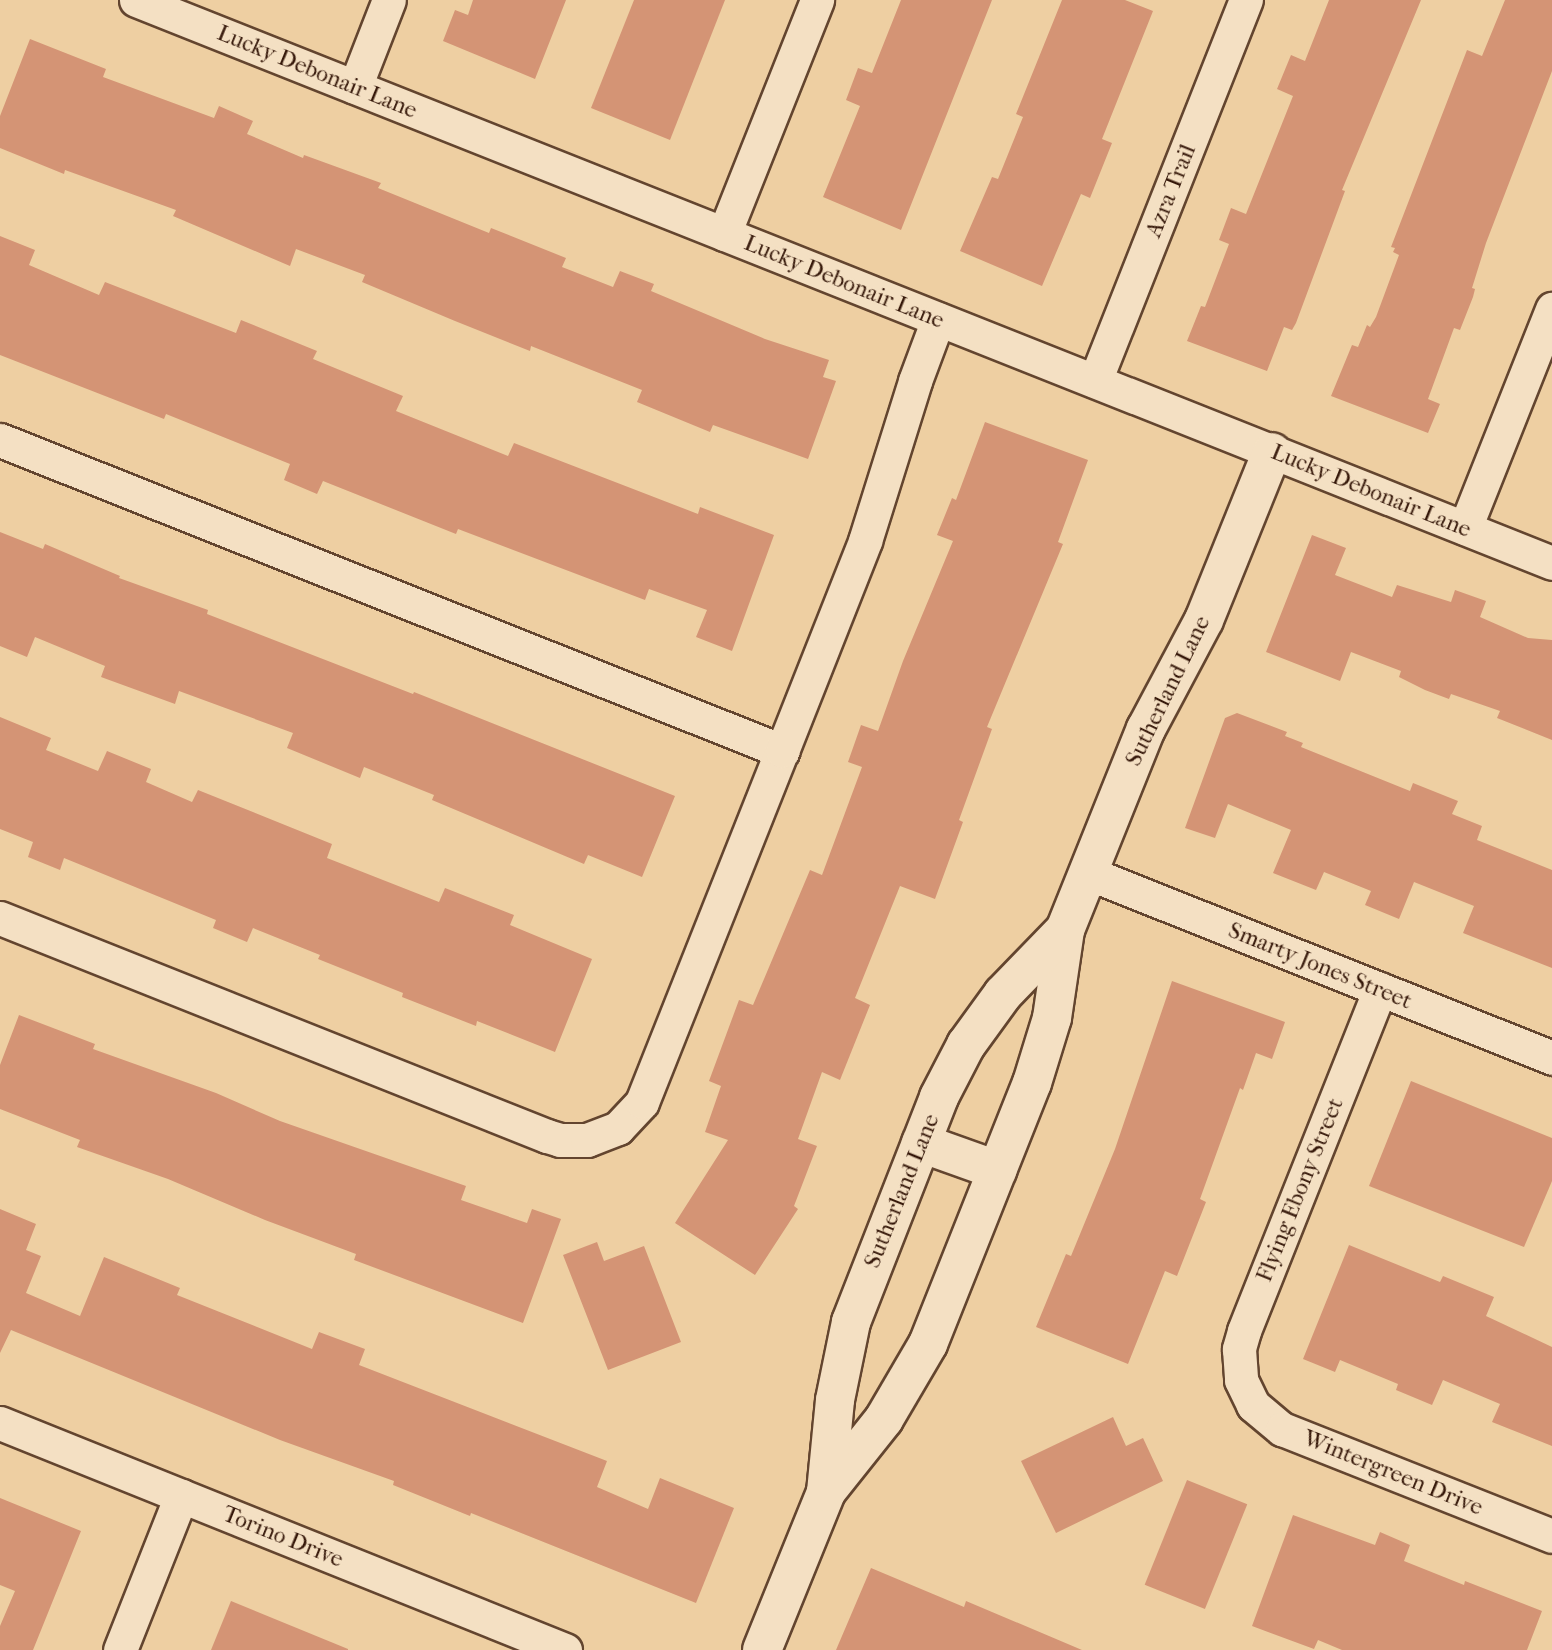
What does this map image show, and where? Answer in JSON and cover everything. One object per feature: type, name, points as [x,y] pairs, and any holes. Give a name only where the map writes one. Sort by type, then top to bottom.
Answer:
[{"type":"street","name":"Lucky Debonair Lane","points":[[136,0],[1552,563]]},
{"type":"street","points":[[355,87],[389,0]]},
{"type":"street","points":[[724,234],[817,0]]},
{"type":"street","name":"Azra Trail","points":[[1095,382],[1247,0]]},
{"type":"street","points":[[1465,528],[1552,309]]},
{"type":"street","points":[[0,918],[547,1136],[560,1140],[587,1140],[618,1128],[642,1102],[782,751],[865,541],[894,443],[938,319]]},
{"type":"street","points":[[0,440],[782,751]]},
{"type":"street","name":"Sutherland Lane","points":[[762,1650],[826,1492],[884,1419],[914,1373],[928,1344],[1032,1083],[1052,1018],[1065,930],[1146,729],[1221,582],[1272,452]]},
{"type":"street","name":"Smarty Jones Street","points":[[1088,873],[1552,1058]]},
{"type":"street","name":"Sutherland Lane","points":[[826,1492],[835,1400],[851,1322],[950,1074],[976,1030],[1003,994],[1065,930]]},
{"type":"street","name":"Flying Ebony Street","points":[[1246,1393],[1238,1367],[1244,1331],[1380,989]]},
{"type":"street","points":[[921,1143],[997,1170]]},
{"type":"street","name":"Wintergreen Drive","points":[[1246,1393],[1263,1416],[1282,1429],[1552,1536]]},
{"type":"street","name":"Torino Drive","points":[[0,1423],[565,1650]]},
{"type":"street","points":[[120,1650],[181,1496]]},
{"type":"building","points":[[473,0],[566,0],[535,79],[443,41],[455,10],[468,15]]},
{"type":"building","points":[[634,0],[725,0],[670,140],[591,108]]},
{"type":"building","points":[[901,0],[992,0],[901,230],[823,197],[860,106],[846,100],[858,68],[872,73]]},
{"type":"building","points":[[1062,0],[1125,0],[1153,11],[1102,139],[1112,143],[1090,198],[1081,194],[1042,286],[960,251],[992,177],[998,179],[1023,117],[1016,114]]},
{"type":"building","points":[[1329,0],[1421,0],[1342,190],[1345,191],[1296,323],[1292,330],[1284,327],[1267,371],[1187,341],[1201,306],[1205,307],[1229,244],[1219,240],[1231,208],[1246,214],[1293,96],[1277,89],[1291,55],[1305,61]]},
{"type":"building","points":[[1505,0],[1552,0],[1552,71],[1486,243],[1472,288],[1475,289],[1473,297],[1460,330],[1454,328],[1428,399],[1440,404],[1428,433],[1331,396],[1352,345],[1358,347],[1367,325],[1370,327],[1376,317],[1399,255],[1393,252],[1395,248],[1391,247],[1467,50],[1482,56]]},
{"type":"building","points":[[30,39],[106,69],[103,77],[214,118],[219,106],[253,121],[247,134],[303,158],[304,155],[381,183],[378,188],[489,233],[491,228],[566,258],[562,267],[613,287],[620,271],[654,284],[651,291],[765,339],[829,360],[823,377],[836,381],[808,459],[713,425],[710,432],[637,402],[642,390],[531,346],[530,351],[455,321],[362,282],[365,275],[296,249],[290,266],[173,216],[176,210],[65,170],[64,174],[0,148],[0,116]]},
{"type":"building","points":[[0,236],[35,250],[29,265],[99,295],[105,282],[236,333],[241,320],[317,351],[313,359],[403,396],[396,411],[508,456],[514,443],[698,514],[700,507],[774,535],[732,651],[696,637],[707,610],[649,589],[645,600],[458,529],[456,534],[323,481],[317,494],[284,480],[290,464],[166,414],[164,419],[0,355]]},
{"type":"building","points":[[985,422],[1088,460],[1058,542],[1063,544],[987,727],[992,729],[959,820],[963,822],[935,899],[900,886],[855,998],[870,1005],[840,1080],[822,1072],[798,1139],[817,1146],[794,1206],[798,1209],[755,1275],[675,1223],[728,1140],[705,1132],[721,1086],[709,1081],[739,1000],[753,1005],[810,870],[822,875],[862,767],[848,762],[861,725],[878,731],[903,661],[953,541],[937,535],[952,498],[956,500]]},
{"type":"building","points":[[0,532],[43,549],[45,544],[120,576],[119,578],[208,610],[207,614],[413,694],[414,692],[675,796],[642,877],[588,855],[584,864],[432,800],[434,795],[364,767],[360,778],[287,748],[293,733],[179,691],[175,704],[101,677],[105,666],[35,637],[27,657],[0,646]]},
{"type":"building","points":[[1312,535],[1346,548],[1335,575],[1392,597],[1397,585],[1451,602],[1455,590],[1486,601],[1480,617],[1528,638],[1552,640],[1552,740],[1497,718],[1500,711],[1451,694],[1449,699],[1425,690],[1399,677],[1401,671],[1351,652],[1340,681],[1266,652]]},
{"type":"building","points":[[1237,713],[1287,732],[1285,736],[1303,743],[1301,747],[1410,791],[1413,783],[1458,801],[1452,814],[1482,826],[1477,840],[1552,870],[1552,968],[1463,933],[1474,906],[1414,882],[1399,919],[1365,905],[1371,891],[1324,872],[1316,890],[1273,873],[1291,830],[1228,804],[1215,838],[1185,828],[1225,718]]},
{"type":"building","points":[[0,717],[51,738],[46,750],[98,771],[107,751],[151,769],[146,782],[192,802],[198,790],[332,844],[327,858],[439,902],[445,888],[514,915],[510,925],[592,959],[555,1052],[477,1021],[476,1026],[402,997],[403,993],[318,959],[320,955],[253,928],[247,942],[213,928],[216,920],[64,858],[60,870],[28,857],[33,842],[0,829]]},
{"type":"building","points":[[1172,981],[1285,1022],[1272,1059],[1256,1053],[1243,1090],[1240,1088],[1200,1199],[1206,1202],[1177,1276],[1165,1271],[1128,1364],[1036,1327],[1066,1254],[1071,1256],[1115,1149]]},
{"type":"building","points":[[19,1015],[95,1044],[93,1049],[216,1093],[280,1121],[466,1186],[461,1200],[527,1223],[532,1209],[561,1219],[523,1323],[354,1260],[356,1254],[265,1220],[168,1179],[77,1147],[80,1140],[0,1109],[0,1065]]},
{"type":"building","points":[[1411,1081],[1552,1138],[1552,1181],[1524,1247],[1369,1186]]},
{"type":"building","points":[[0,1209],[36,1224],[26,1250],[41,1256],[26,1293],[80,1316],[104,1257],[180,1288],[177,1295],[312,1349],[319,1332],[365,1349],[359,1365],[607,1461],[597,1487],[648,1509],[660,1478],[734,1508],[696,1603],[471,1513],[470,1516],[393,1485],[394,1481],[280,1440],[11,1330],[0,1353]]},
{"type":"building","points":[[597,1242],[604,1261],[644,1246],[681,1342],[608,1370],[563,1255]]},
{"type":"building","points":[[1349,1245],[1440,1282],[1443,1276],[1494,1297],[1486,1316],[1552,1347],[1552,1446],[1492,1422],[1500,1404],[1443,1380],[1432,1405],[1396,1390],[1398,1384],[1340,1360],[1335,1372],[1303,1359]]},
{"type":"building","points":[[1113,1417],[1126,1446],[1143,1438],[1163,1481],[1056,1533],[1021,1461]]},
{"type":"building","points":[[1187,1480],[1247,1504],[1205,1609],[1145,1585]]},
{"type":"building","points":[[0,1498],[81,1531],[33,1650],[0,1650],[0,1626],[15,1591],[0,1585]]},
{"type":"building","points":[[1293,1515],[1375,1545],[1380,1532],[1410,1545],[1404,1561],[1464,1585],[1465,1581],[1542,1611],[1527,1650],[1342,1650],[1318,1640],[1314,1649],[1252,1626]]},
{"type":"building","points":[[871,1568],[964,1607],[966,1601],[1082,1650],[836,1650]]},
{"type":"building","points":[[231,1601],[348,1649],[348,1650],[211,1650]]}]
